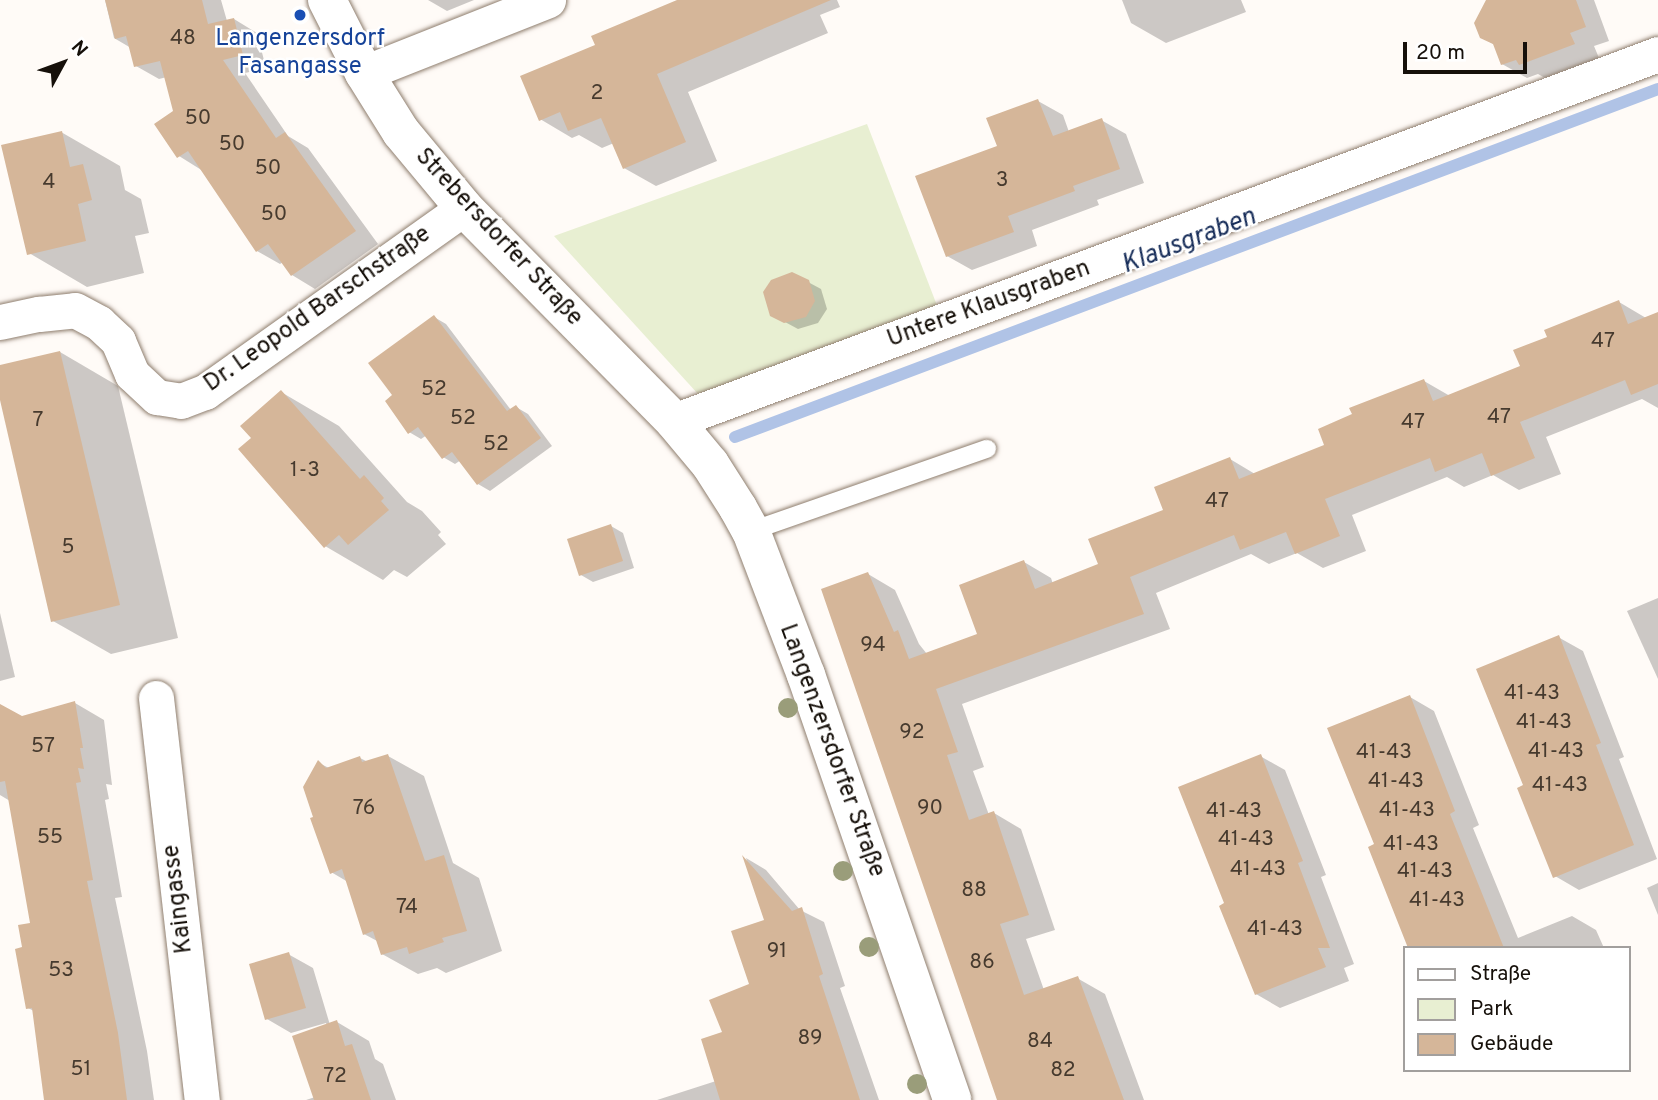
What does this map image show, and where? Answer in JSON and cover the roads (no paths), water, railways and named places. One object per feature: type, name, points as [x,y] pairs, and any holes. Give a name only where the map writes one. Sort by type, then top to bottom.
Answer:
[{"type":"main road","name":"Strebersdorfer Straße","points":[[327,0],[364,73],[401,132],[464,208],[674,421]]},
{"type":"main road","name":"Langenzersdorfer Straße","points":[[674,421],[710,464],[751,531],[807,675],[952,1100]]},
{"type":"street","points":[[364,73],[548,0]]},
{"type":"street","name":"Untere Klausgraben","points":[[674,421],[1658,54]]},
{"type":"street","name":"Dr. Leopold Barschstraße","points":[[0,322],[75,310],[99,323],[118,341],[132,374],[157,397],[181,401],[205,392],[464,208]]},
{"type":"street","name":"Kaingasse","points":[[156,698],[202,1100]]},
{"type":"lane","points":[[751,531],[986,449]]},
{"type":"waterway","name":"Klausgraben","points":[[735,437],[1658,89]]},
{"type":"place","name":"Langenzersdorf Fasangasse","points":[[300,15]]}]
